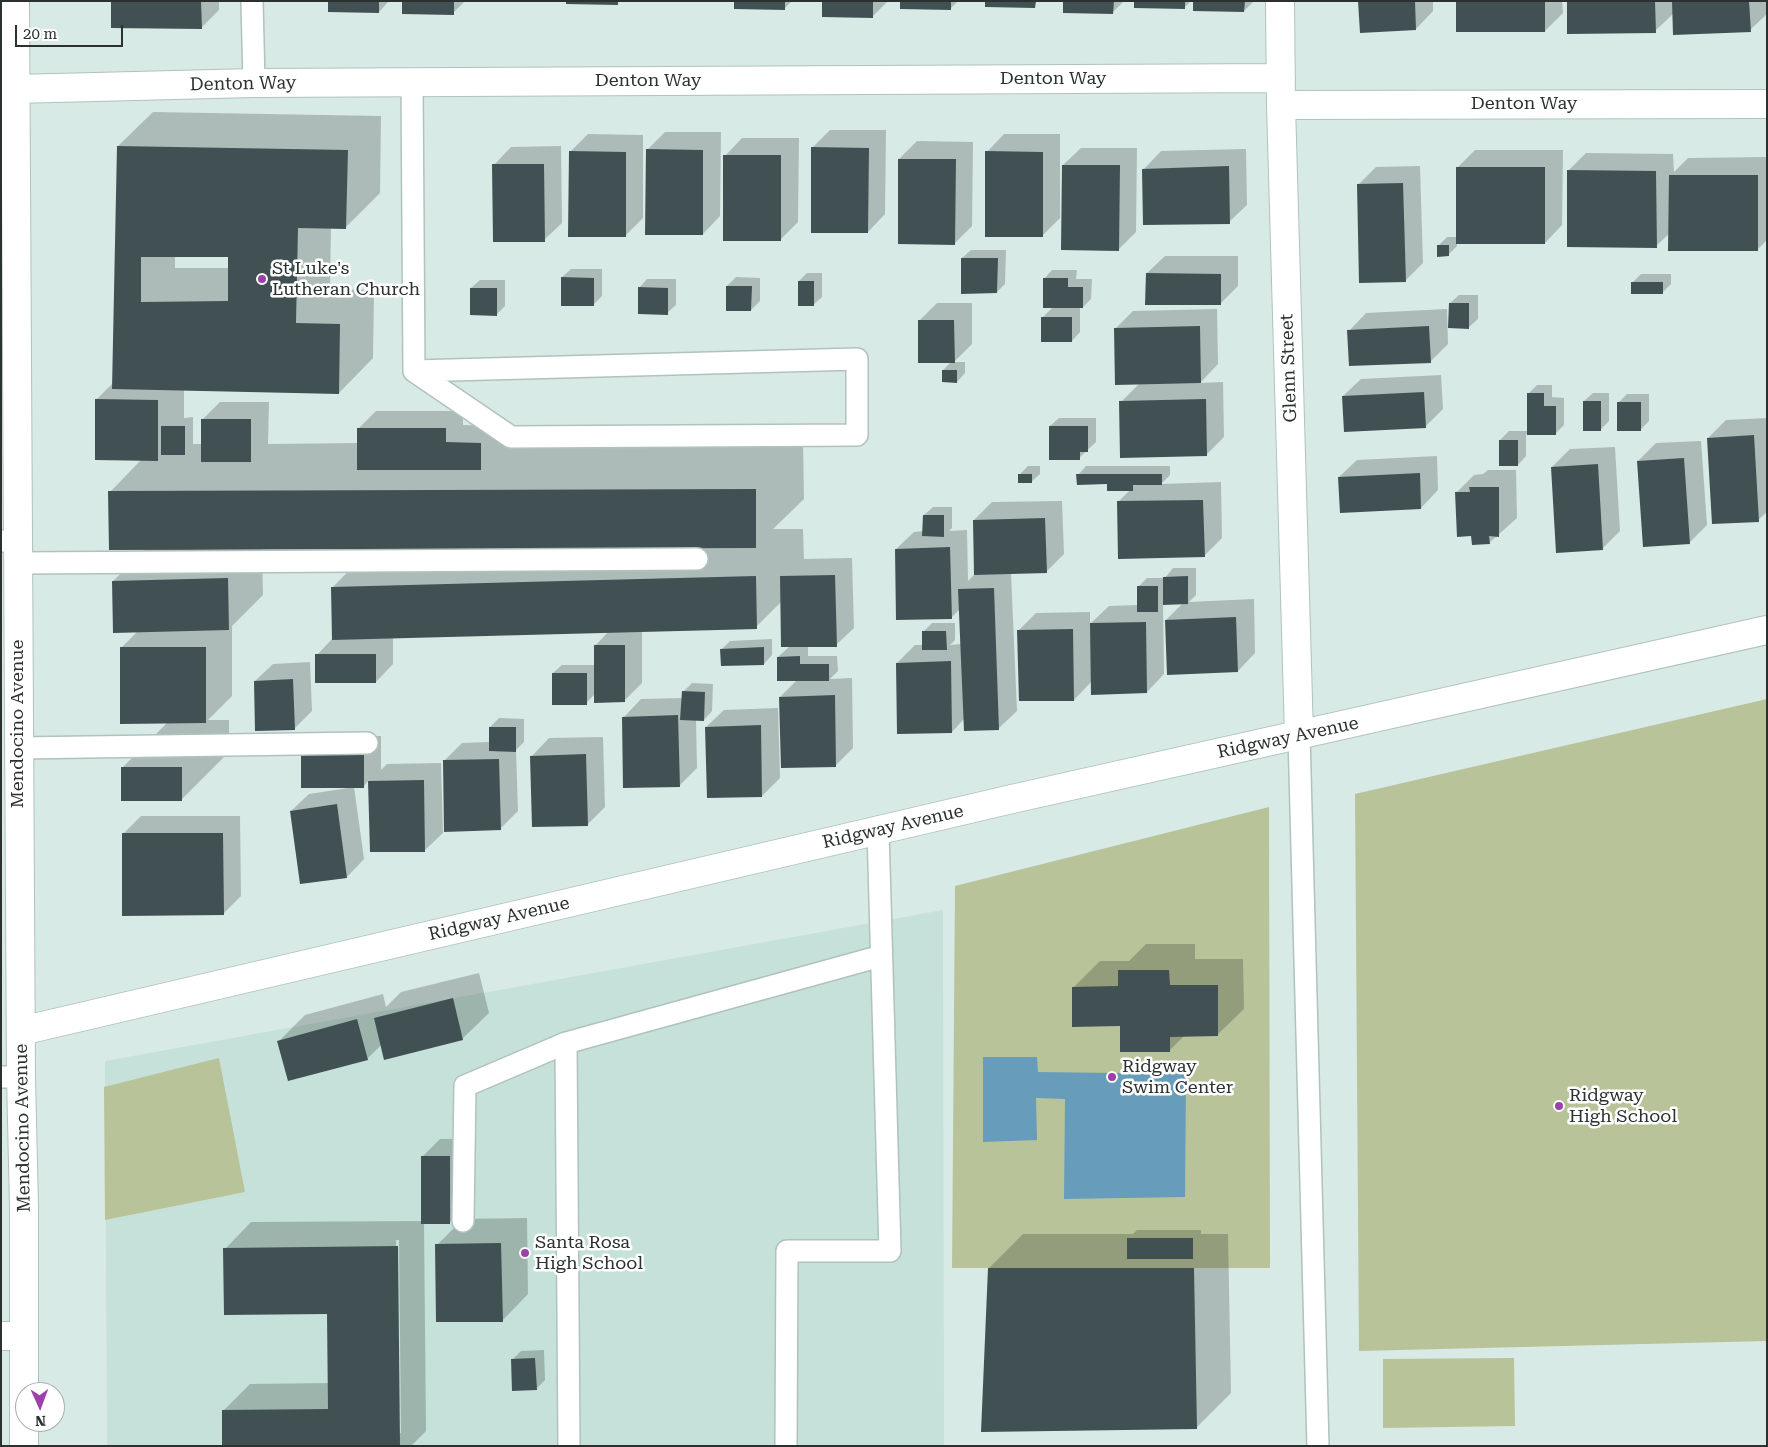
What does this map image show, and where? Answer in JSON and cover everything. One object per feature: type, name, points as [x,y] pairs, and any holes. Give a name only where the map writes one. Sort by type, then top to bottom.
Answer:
[{"type":"street","name":"Mendocino Avenue","points":[[15,1],[8,33],[15,89],[8,231],[12,549],[18,748],[10,783],[21,1031],[11,1077],[24,1207],[12,1336],[24,1446]]},
{"type":"street","name":"Glenn Street","points":[[1280,1],[1281,105],[1299,736]]},
{"type":"street","name":"Denton Way","points":[[15,89],[254,83],[1281,78]]},
{"type":"street","name":"Denton Way","points":[[1281,105],[1767,104]]},
{"type":"street","name":"Ridgway Avenue","points":[[21,1031],[878,830],[1767,630]]},
{"type":"lane","points":[[252,1],[254,83]]},
{"type":"lane","points":[[412,83],[414,371]]},
{"type":"lane","points":[[857,359],[857,435],[511,437],[414,371],[857,359]]},
{"type":"lane","points":[[12,549],[698,559]]},
{"type":"lane","points":[[1299,736],[1318,1446]]},
{"type":"lane","points":[[18,748],[367,743]]},
{"type":"lane","points":[[786,1446],[787,1251],[890,1251],[878,830]]},
{"type":"lane","points":[[463,1221],[465,1086],[566,1043],[882,956]]},
{"type":"lane","points":[[566,1043],[569,1446]]},
{"type":"shaded area","name":"Santa Rosa High School","points":[[943,910],[944,1446],[107,1446],[105,1061]]},
{"type":"green space","name":"Ridgway High School","points":[[1767,699],[1767,1341],[1359,1351],[1355,794]]},
{"type":"green space","name":"Ridgway Swim Center","points":[[1269,807],[1270,1268],[952,1268],[955,886]]},
{"type":"green space","points":[[219,1058],[245,1192],[105,1220],[104,1087]]},
{"type":"green space","points":[[1514,1358],[1515,1426],[1383,1428],[1383,1359]]},
{"type":"water","points":[[983,1057],[1037,1057],[1038,1072],[1186,1074],[1185,1197],[1064,1199],[1065,1099],[1036,1098],[1037,1140],[983,1142]]},
{"type":"building","points":[[111,1],[201,1],[202,29],[111,28]]},
{"type":"building","points":[[328,1],[379,1],[379,13],[328,12]]},
{"type":"building","points":[[402,1],[454,1],[454,15],[402,14]]},
{"type":"building","points":[[566,1],[618,1],[618,5],[566,4]]},
{"type":"building","points":[[734,1],[785,1],[785,10],[734,9]]},
{"type":"building","points":[[822,1],[873,1],[873,18],[822,17]]},
{"type":"building","points":[[900,1],[951,1],[951,10],[900,9]]},
{"type":"building","points":[[985,1],[1036,1],[1035,8],[985,7]]},
{"type":"building","points":[[1063,1],[1114,1],[1113,14],[1063,13]]},
{"type":"building","points":[[1134,1],[1185,1],[1185,9],[1134,8]]},
{"type":"building","points":[[1193,1],[1245,1],[1244,12],[1193,11]]},
{"type":"building","points":[[1358,1],[1415,1],[1416,30],[1360,33]]},
{"type":"building","points":[[1456,1],[1545,1],[1545,32],[1456,32]]},
{"type":"building","points":[[1567,1],[1655,1],[1656,33],[1567,34]]},
{"type":"building","points":[[1672,1],[1749,1],[1751,32],[1673,35]]},
{"type":"building","name":"St Luke's Lutheran Church","points":[[117,146],[348,150],[346,229],[298,228],[296,323],[340,324],[339,394],[112,389]],"holes":[[[141,257],[228,257],[228,301],[141,302]]]},
{"type":"building","points":[[811,147],[869,148],[868,233],[811,233]]},
{"type":"building","points":[[646,149],[703,150],[703,235],[645,235]]},
{"type":"building","points":[[569,151],[626,152],[626,237],[568,237]]},
{"type":"building","points":[[985,151],[1043,152],[1043,237],[985,237]]},
{"type":"building","points":[[723,155],[781,155],[781,241],[723,241]]},
{"type":"building","points":[[898,159],[956,159],[955,245],[898,244]]},
{"type":"building","points":[[492,164],[544,164],[545,242],[493,242]]},
{"type":"building","points":[[1062,165],[1120,165],[1119,251],[1061,250]]},
{"type":"building","points":[[1229,166],[1230,224],[1143,225],[1142,169]]},
{"type":"building","points":[[1456,167],[1545,167],[1545,244],[1456,244]]},
{"type":"building","points":[[1567,170],[1656,171],[1657,248],[1567,247]]},
{"type":"building","points":[[1669,175],[1758,175],[1758,251],[1668,251]]},
{"type":"building","points":[[1403,183],[1406,282],[1359,283],[1357,184]]},
{"type":"building","points":[[1437,245],[1449,245],[1449,256],[1437,257]]},
{"type":"building","points":[[961,258],[998,258],[997,293],[961,294]]},
{"type":"building","points":[[1146,273],[1221,274],[1221,305],[1145,305]]},
{"type":"building","points":[[561,277],[594,278],[594,306],[561,306]]},
{"type":"building","points":[[1043,278],[1068,278],[1068,287],[1083,287],[1083,308],[1043,308]]},
{"type":"building","points":[[798,281],[814,281],[814,306],[798,306]]},
{"type":"building","points":[[1631,282],[1663,282],[1663,294],[1631,294]]},
{"type":"building","points":[[726,286],[752,286],[751,311],[726,311]]},
{"type":"building","points":[[638,287],[668,288],[668,315],[638,314]]},
{"type":"building","points":[[470,288],[497,288],[497,316],[470,315]]},
{"type":"building","points":[[1449,303],[1469,303],[1469,329],[1448,328]]},
{"type":"building","points":[[1041,317],[1072,317],[1072,342],[1041,342]]},
{"type":"building","points":[[918,320],[954,320],[955,363],[918,363]]},
{"type":"building","points":[[1200,326],[1201,383],[1115,385],[1114,328]]},
{"type":"building","points":[[1429,326],[1431,363],[1349,366],[1347,330]]},
{"type":"building","points":[[942,370],[957,370],[957,383],[942,382]]},
{"type":"building","points":[[1424,392],[1426,428],[1344,432],[1342,396]]},
{"type":"building","points":[[1527,393],[1544,393],[1544,406],[1556,406],[1556,435],[1527,435]]},
{"type":"building","points":[[95,399],[158,400],[158,461],[95,460]]},
{"type":"building","points":[[1206,399],[1207,456],[1120,458],[1119,401]]},
{"type":"building","points":[[1583,401],[1601,401],[1601,431],[1583,431]]},
{"type":"building","points":[[1617,402],[1641,402],[1641,431],[1617,431]]},
{"type":"building","points":[[201,419],[251,419],[251,462],[201,462]]},
{"type":"building","points":[[161,426],[185,426],[185,455],[161,455]]},
{"type":"building","points":[[1049,426],[1088,426],[1088,452],[1080,452],[1080,460],[1049,460]]},
{"type":"building","points":[[357,428],[446,428],[446,442],[481,443],[481,470],[357,470]]},
{"type":"building","points":[[1754,435],[1759,522],[1712,524],[1707,438]]},
{"type":"building","points":[[1499,440],[1518,440],[1518,466],[1499,466]]},
{"type":"building","points":[[1684,458],[1690,544],[1643,547],[1637,461]]},
{"type":"building","points":[[1598,464],[1603,550],[1556,553],[1551,467]]},
{"type":"building","points":[[1420,473],[1421,509],[1340,513],[1338,477]]},
{"type":"building","points":[[1018,474],[1032,474],[1032,483],[1018,483]]},
{"type":"building","points":[[1076,474],[1162,474],[1162,485],[1133,485],[1133,491],[1107,491],[1107,484],[1077,485]]},
{"type":"building","points":[[1469,487],[1499,487],[1499,537],[1489,536],[1490,544],[1472,545],[1471,536],[1457,537],[1455,492],[1470,492]]},
{"type":"building","points":[[756,489],[756,548],[109,550],[108,491]]},
{"type":"building","points":[[1203,500],[1205,557],[1118,559],[1117,501]]},
{"type":"building","points":[[923,515],[944,515],[944,537],[922,536]]},
{"type":"building","points":[[1045,518],[1047,573],[974,575],[973,520]]},
{"type":"building","points":[[950,547],[952,619],[896,620],[895,549]]},
{"type":"building","points":[[835,575],[837,647],[781,647],[780,576]]},
{"type":"building","points":[[756,576],[757,629],[332,640],[331,587]]},
{"type":"building","points":[[1188,576],[1188,604],[1163,605],[1163,577]]},
{"type":"building","points":[[228,578],[229,630],[113,633],[112,581]]},
{"type":"building","points":[[1137,586],[1158,586],[1158,612],[1137,612]]},
{"type":"building","points":[[994,588],[999,730],[964,731],[958,589]]},
{"type":"building","points":[[1236,617],[1238,672],[1167,675],[1165,620]]},
{"type":"building","points":[[1146,622],[1147,693],[1091,695],[1090,623]]},
{"type":"building","points":[[1073,629],[1074,701],[1019,701],[1017,630]]},
{"type":"building","points":[[922,631],[946,631],[947,650],[922,650]]},
{"type":"building","points":[[594,645],[625,645],[625,702],[594,703]]},
{"type":"building","points":[[120,647],[206,647],[206,723],[120,724]]},
{"type":"building","points":[[764,647],[764,665],[721,666],[720,649]]},
{"type":"building","points":[[315,654],[376,654],[376,683],[315,683]]},
{"type":"building","points":[[800,656],[800,664],[829,664],[829,681],[777,681],[777,657]]},
{"type":"building","points":[[951,661],[952,733],[897,734],[896,663]]},
{"type":"building","points":[[552,673],[587,673],[587,705],[552,705]]},
{"type":"building","points":[[293,679],[295,730],[255,731],[254,681]]},
{"type":"building","points":[[682,691],[705,692],[704,721],[680,720]]},
{"type":"building","points":[[835,695],[836,767],[781,768],[779,697]]},
{"type":"building","points":[[678,715],[680,787],[623,788],[622,717]]},
{"type":"building","points":[[761,725],[762,797],[707,798],[705,727]]},
{"type":"building","points":[[489,727],[516,727],[516,752],[489,751]]},
{"type":"building","points":[[301,754],[364,754],[364,788],[301,788]]},
{"type":"building","points":[[586,754],[588,826],[532,827],[530,756]]},
{"type":"building","points":[[499,759],[501,830],[444,832],[443,760]]},
{"type":"building","points":[[121,767],[182,767],[182,801],[121,801]]},
{"type":"building","points":[[424,780],[425,852],[370,852],[368,781]]},
{"type":"building","points":[[337,804],[347,878],[300,884],[290,811]]},
{"type":"building","points":[[122,833],[223,833],[224,915],[122,916]]},
{"type":"building","points":[[1118,970],[1169,970],[1170,985],[1218,985],[1218,1036],[1170,1037],[1170,1052],[1120,1052],[1120,1026],[1072,1027],[1072,987],[1118,986]]},
{"type":"building","points":[[453,998],[463,1040],[384,1060],[374,1018]]},
{"type":"building","points":[[357,1019],[368,1060],[288,1081],[277,1041]]},
{"type":"building","points":[[421,1156],[450,1156],[450,1224],[421,1224]]},
{"type":"building","points":[[1127,1238],[1193,1238],[1193,1259],[1127,1259]]},
{"type":"building","points":[[501,1243],[503,1322],[436,1322],[435,1244]]},
{"type":"building","points":[[398,1246],[400,1446],[222,1446],[222,1410],[328,1409],[327,1314],[224,1315],[223,1248]]},
{"type":"building","points":[[988,1268],[1194,1268],[1197,1429],[981,1432]]},
{"type":"building","points":[[535,1358],[537,1390],[512,1391],[511,1359]]},
{"type":"place","name":"St Luke's Lutheran Church","points":[[262,279]]},
{"type":"place","name":"Ridgway Swim Center","points":[[1112,1077]]},
{"type":"place","name":"Ridgway High School","points":[[1559,1106]]},
{"type":"place","name":"Santa Rosa High School","points":[[525,1253]]}]
